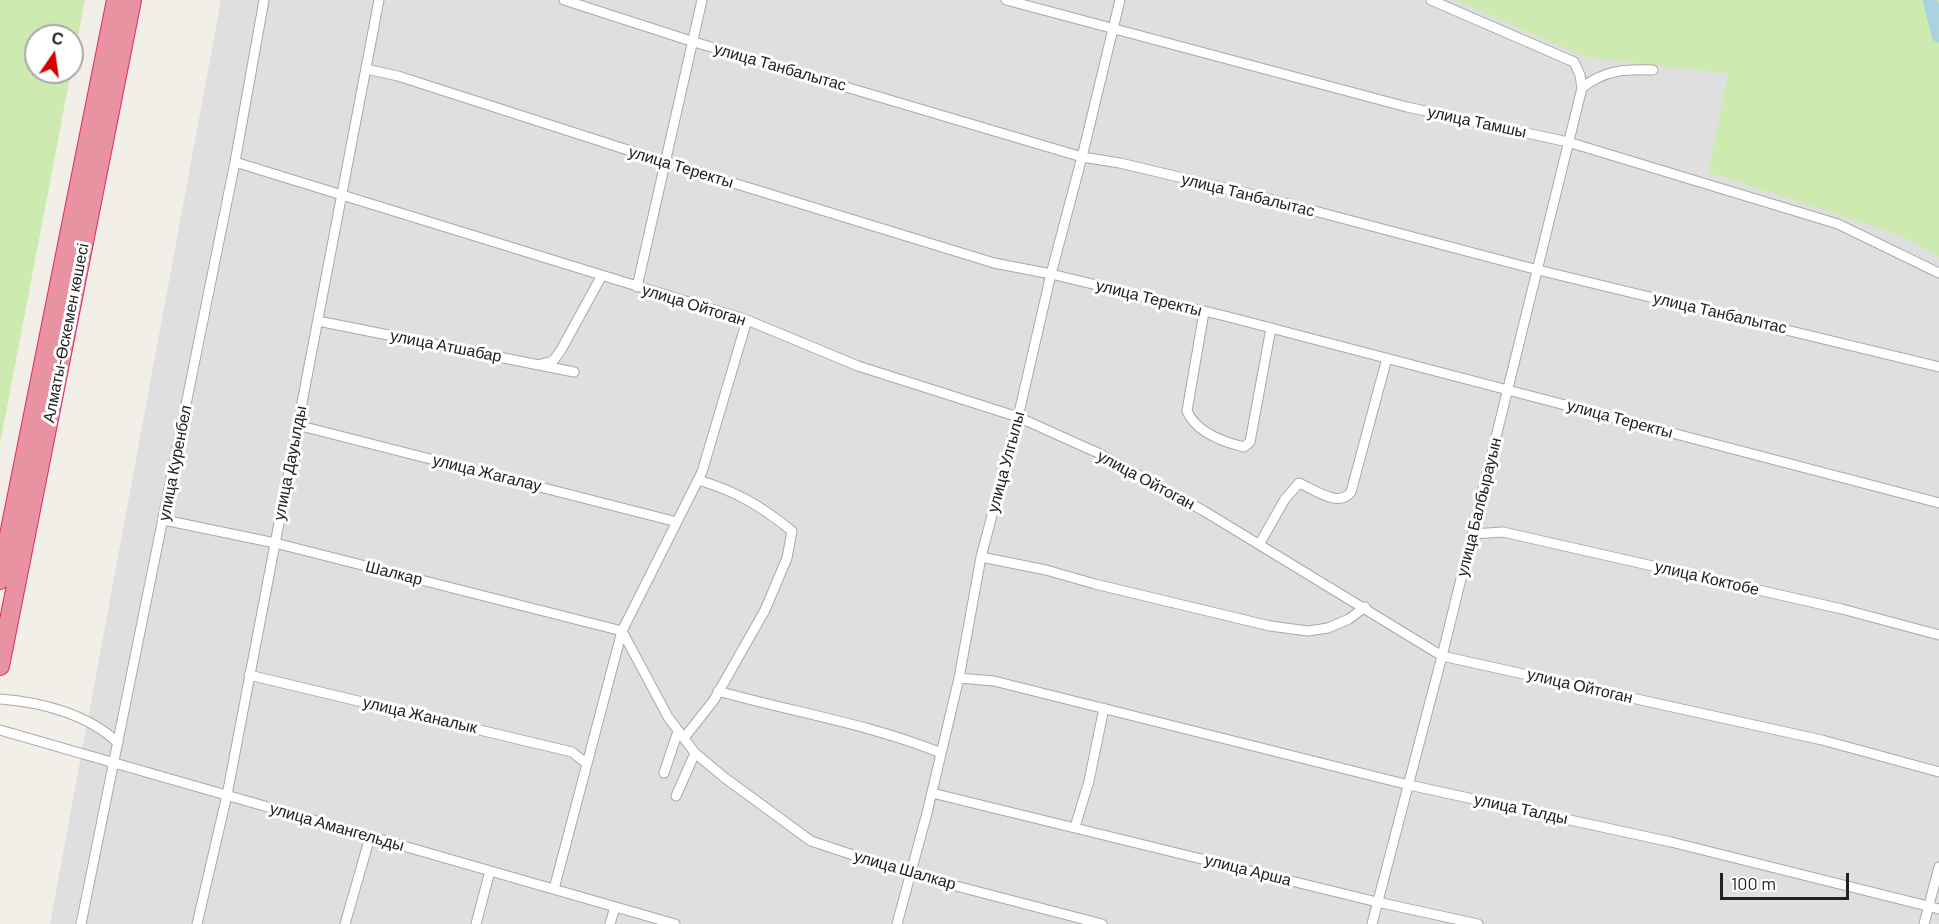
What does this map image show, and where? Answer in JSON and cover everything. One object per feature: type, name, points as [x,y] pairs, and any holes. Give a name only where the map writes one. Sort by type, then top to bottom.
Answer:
[{"type":"highway","name":"Алматы-Өскемен көшесі","points":[[0,666],[116,42],[116,0]]},
{"type":"highway","name":"Алматы-Өскемен көшесі","points":[[0,580],[116,42],[132,0]]},
{"type":"street","name":"улица Куренбел","points":[[81,924],[235,162],[264,0]]},
{"type":"street","name":"улица Дауылды","points":[[197,924],[227,795],[379,0]]},
{"type":"street","name":"улица Танбалытас","points":[[564,0],[693,42],[1082,157],[1120,163],[1254,195],[1538,270],[1939,366]]},
{"type":"street","points":[[637,288],[702,0]]},
{"type":"street","name":"улица Тамшы","points":[[1006,0],[1407,107],[1568,141],[1838,224],[1939,273]]},
{"type":"street","name":"улица Улгылы","points":[[897,924],[932,793],[958,678],[981,557],[1018,417],[1051,274],[1120,0]]},
{"type":"street","points":[[1431,0],[1574,62],[1580,75],[1582,88]]},
{"type":"street","name":"улица Теректы","points":[[366,69],[430,85],[665,162],[994,263],[1051,274],[1271,328],[1939,503]]},
{"type":"street","points":[[1582,88],[1594,78],[1610,72],[1653,70]]},
{"type":"street","name":"улица Балбырауын","points":[[1372,924],[1509,390],[1582,88]]},
{"type":"street","name":"улица Ойтоган","points":[[235,162],[601,277],[747,320],[858,366],[1018,417],[1098,453],[1260,543],[1442,656],[1822,740],[1939,772]]},
{"type":"street","points":[[539,365],[553,361],[557,356],[601,277]]},
{"type":"street","points":[[1204,312],[1188,411],[1192,423],[1235,445],[1244,447],[1250,442],[1271,328]]},
{"type":"street","points":[[554,889],[622,631],[698,480],[747,320]]},
{"type":"street","name":"улица Атшабар","points":[[318,321],[574,372]]},
{"type":"street","points":[[1260,543],[1285,499],[1299,483],[1338,500],[1346,498],[1351,492],[1387,358]]},
{"type":"street","name":"улица Жагалау","points":[[297,425],[677,522]]},
{"type":"street","points":[[664,773],[681,734],[718,692],[765,610],[786,558],[792,531],[759,506],[730,489],[698,480]]},
{"type":"street","name":"Шалкар","points":[[164,520],[275,543],[622,631]]},
{"type":"street","name":"улица Коктобе","points":[[1472,534],[1512,534],[1842,609],[1939,635]]},
{"type":"street","points":[[981,557],[1046,570],[1270,626],[1308,631],[1328,628],[1349,620],[1365,607]]},
{"type":"street","name":"улица Шалкар","points":[[622,631],[694,753],[811,841],[910,874],[1102,924]]},
{"type":"street","name":"улица Жаналык","points":[[249,675],[572,752],[587,764]]},
{"type":"street","name":"улица Талды","points":[[958,678],[994,681],[1409,785],[1671,842],[1939,909]]},
{"type":"street","points":[[718,692],[800,714],[884,731],[941,753]]},
{"type":"street","points":[[0,699],[42,705],[92,723],[118,743]]},
{"type":"street","points":[[1074,827],[1089,781],[1104,708]]},
{"type":"street","name":"улица Амангельды","points":[[0,730],[675,924]]},
{"type":"street","points":[[676,796],[694,753]]},
{"type":"street","name":"улица Арша","points":[[932,793],[1377,902],[1478,924]]},
{"type":"street","points":[[345,924],[370,837]]},
{"type":"street","points":[[1924,924],[1939,867]]},
{"type":"street","points":[[476,924],[490,871]]},
{"type":"street","points":[[610,924],[615,907]]},
{"type":"shaded area","points":[[221,0],[1768,0],[1939,79],[1939,924],[50,924]]},
{"type":"green space","points":[[0,0],[85,0],[80,24],[24,24],[24,84],[69,84],[0,444]]},
{"type":"green space","points":[[1455,0],[1939,0],[1939,257],[1900,235],[1708,172],[1728,74],[1585,57]]},
{"type":"waterway","points":[[1930,0],[1939,35]]}]
